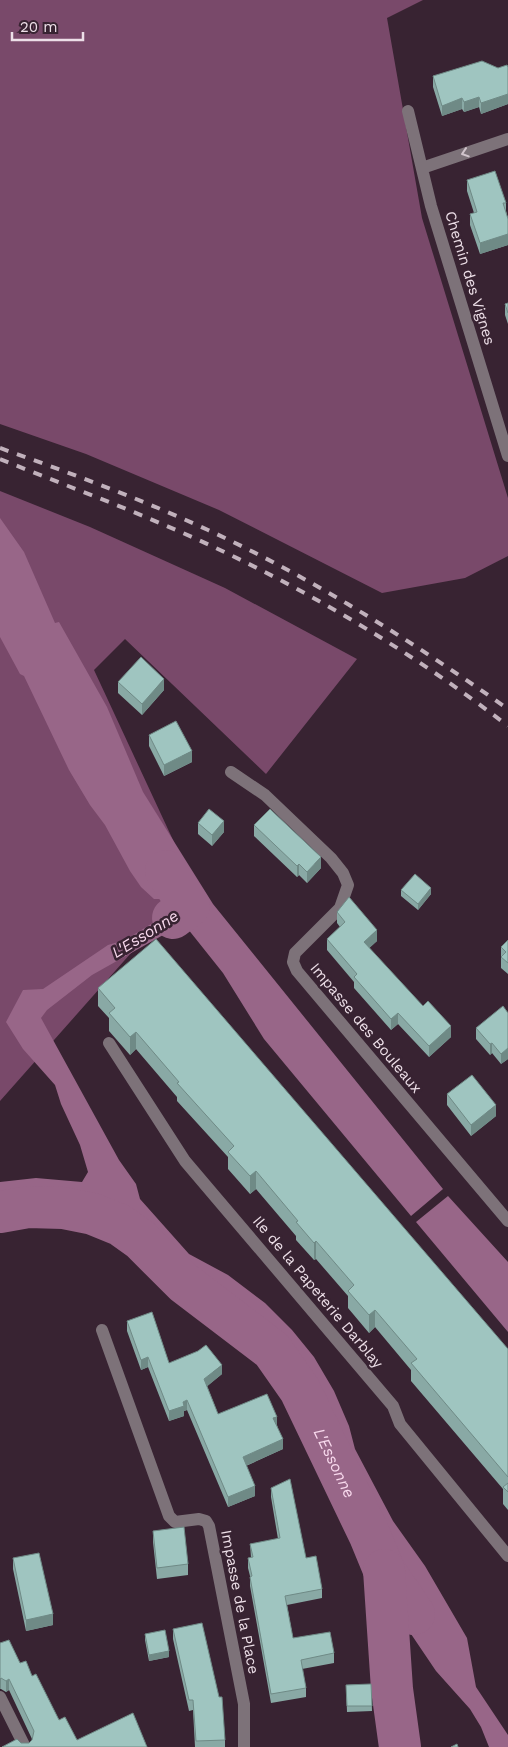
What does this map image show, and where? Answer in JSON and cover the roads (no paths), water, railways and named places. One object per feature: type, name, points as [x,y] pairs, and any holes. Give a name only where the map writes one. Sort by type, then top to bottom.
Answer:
[{"type":"street","name":"Chemin des Vignes","points":[[408,111],[431,206],[508,456]]},
{"type":"street","points":[[422,168],[508,139]]},
{"type":"street","name":"Impasse des Bouleaux","points":[[231,772],[265,795],[331,858],[343,873],[348,885],[340,908],[295,953],[294,962],[297,971],[508,1221]]},
{"type":"street","name":"Ile de la Papeterie Darblay","points":[[108,1043],[185,1161],[394,1406],[400,1424],[508,1556]]},
{"type":"street","name":"Impasse de la Place","points":[[102,1330],[169,1516],[175,1522],[199,1518],[206,1521],[209,1526],[244,1704],[244,1747]]},
{"type":"street","points":[[0,1697],[25,1747]]},
{"type":"water","points":[[0,518],[24,552],[55,623],[59,622],[107,707],[143,792],[213,904],[443,1189],[411,1216],[264,1039],[223,973],[164,899],[154,899],[141,887],[105,825],[90,805],[69,770],[24,676],[20,674],[0,637]]},
{"type":"water","points":[[169,913],[176,922],[172,930],[92,975],[47,1010],[41,1018],[119,1160],[136,1184],[140,1199],[189,1254],[228,1275],[265,1303],[292,1330],[314,1357],[334,1391],[349,1426],[355,1449],[393,1521],[425,1566],[467,1638],[476,1687],[508,1735],[508,1747],[489,1747],[481,1727],[470,1709],[436,1671],[411,1634],[397,1606],[370,1536],[300,1390],[272,1350],[184,1283],[141,1240],[120,1225],[93,1214],[64,1208],[28,1207],[0,1212],[0,1182],[36,1178],[82,1182],[88,1172],[80,1145],[61,1104],[55,1085],[23,1049],[6,1022],[23,990],[43,989],[108,945],[125,940]]},
{"type":"water","points":[[448,1196],[508,1262],[508,1332],[416,1222]]},
{"type":"waterway","name":"L'Essonne","points":[[166,871],[189,906],[173,918]]},
{"type":"waterway","name":"L'Essonne","points":[[0,1212],[28,1207],[63,1208],[93,1214],[120,1225],[141,1240],[184,1283],[272,1350],[300,1390],[370,1536],[384,1570],[414,1614]]},
{"type":"waterway","points":[[384,1570],[392,1689],[400,1747]]},
{"type":"railway","points":[[0,448],[131,497],[208,530],[286,569],[399,636],[508,709]]},
{"type":"railway","points":[[0,459],[122,507],[208,544],[298,589],[385,640],[468,696],[508,726]]}]
